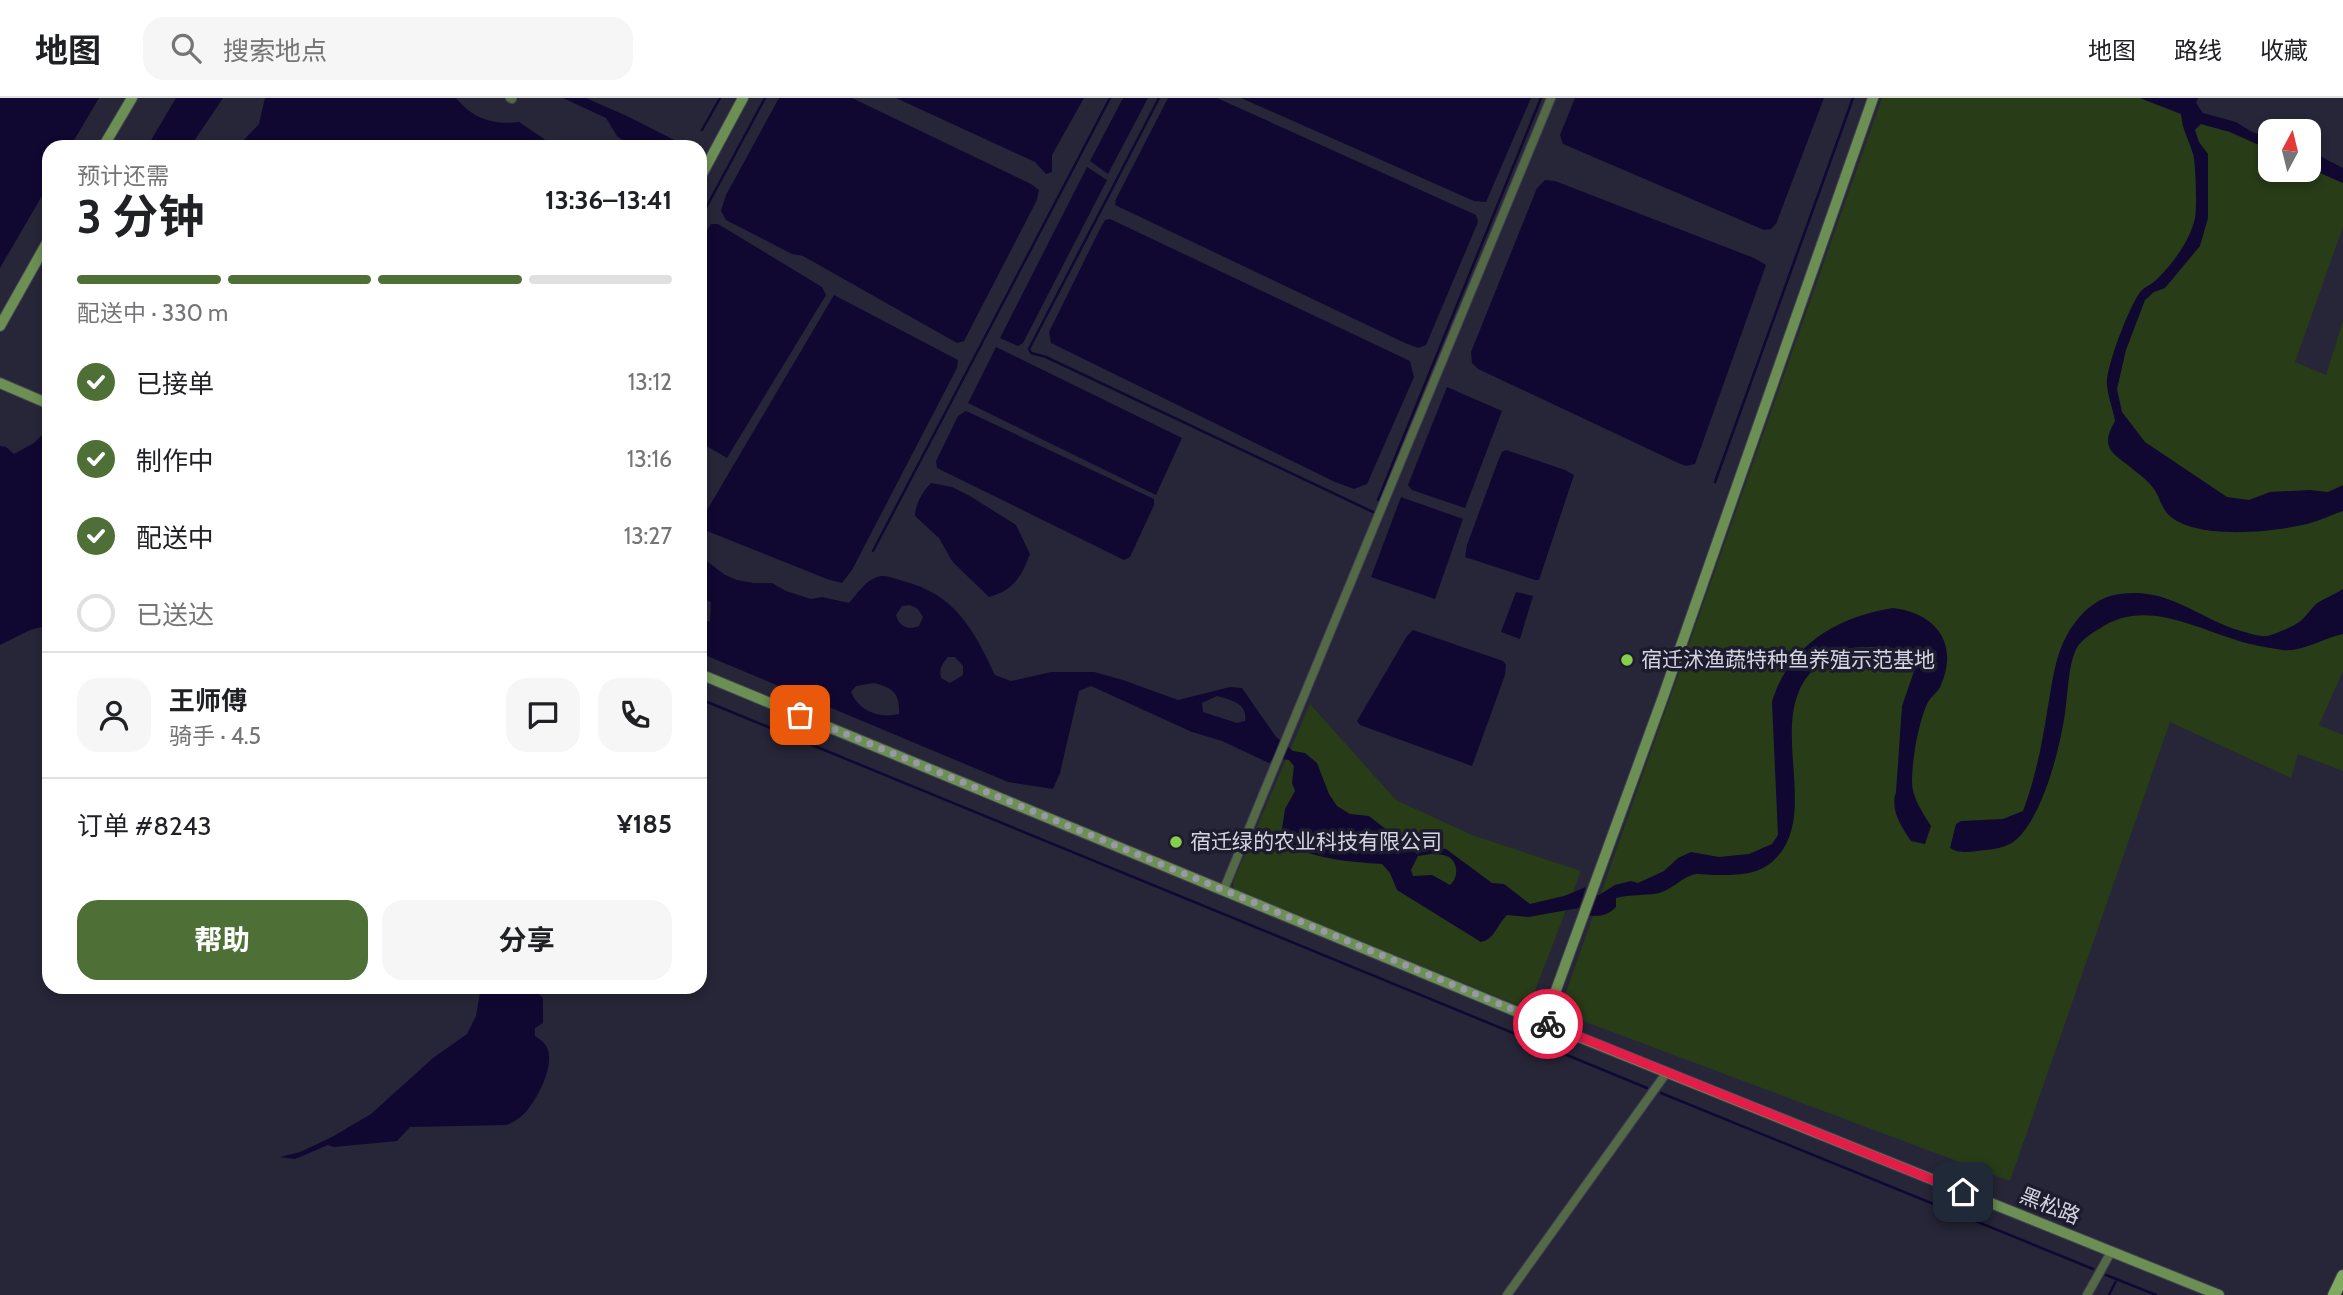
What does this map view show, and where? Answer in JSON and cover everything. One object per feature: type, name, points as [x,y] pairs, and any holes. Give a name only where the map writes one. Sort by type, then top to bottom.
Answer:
[{"type":"main road","points":[[2334,1295],[2343,1276]]},
{"type":"street","points":[[107,140],[132,98]]},
{"type":"street","points":[[707,165],[743,98]]},
{"type":"street","points":[[1224,889],[1551,98]]},
{"type":"street","points":[[1544,1023],[1663,697],[1872,98]]},
{"type":"street","points":[[0,326],[42,251]]},
{"type":"street","points":[[0,383],[42,401]]},
{"type":"street","name":"黑松路","points":[[707,677],[1544,1023],[2219,1295]]},
{"type":"street","points":[[1507,1295],[1667,1072]]},
{"type":"street","points":[[2087,1295],[2110,1252]]},
{"type":"green space","points":[[1882,98],[2140,98],[2258,144],[2258,182],[2321,182],[2321,173],[2343,183],[2343,227],[2295,362],[2326,375],[2343,321],[2343,671],[2319,725],[2343,735],[2343,771],[2298,754],[2291,778],[2170,722],[2010,1181],[1559,1012]]},
{"type":"green space","points":[[1310,704],[1396,800],[1472,835],[1581,871],[1528,1009],[1234,889],[1233,882]]},
{"type":"shaded area","points":[[0,98],[99,98],[74,140],[42,140],[42,196],[0,268]]},
{"type":"shaded area","points":[[176,98],[223,98],[195,140],[151,140]]},
{"type":"shaded area","points":[[265,98],[456,98],[477,116],[492,121],[519,122],[546,140],[244,140],[259,124]]},
{"type":"shaded area","points":[[563,98],[586,98],[674,140],[622,140],[606,118]]},
{"type":"shaded area","points":[[779,98],[852,98],[1039,190],[1037,200],[964,341],[957,343],[803,256],[792,254],[726,220],[721,211],[726,195]]},
{"type":"shaded area","points":[[896,98],[1084,98],[1052,155],[1052,172],[1046,174],[1035,162]]},
{"type":"shaded area","points":[[1123,98],[1148,98],[1108,174],[1090,161]]},
{"type":"shaded area","points":[[1168,98],[1217,98],[1476,215],[1478,222],[1426,345],[1418,348],[1405,343],[1115,205]]},
{"type":"shaded area","points":[[1241,98],[1531,98],[1486,202],[1474,201]]},
{"type":"shaded area","points":[[1575,98],[1824,98],[1776,224],[1771,229],[1764,230],[1563,144],[1560,135]]},
{"type":"shaded area","points":[[2140,98],[2198,98],[2196,103],[2203,113],[2236,122],[2258,134],[2258,145],[2230,132],[2201,124],[2195,130],[2199,142],[2208,154],[2208,218],[2200,246],[2165,288],[2154,292],[2145,300],[2126,350],[2117,389],[2122,412],[2145,442],[2227,497],[2249,500],[2270,492],[2328,492],[2343,485],[2343,511],[2307,524],[2275,530],[2237,532],[2200,529],[2184,524],[2165,511],[2150,484],[2115,455],[2109,445],[2110,431],[2115,421],[2107,377],[2120,336],[2137,297],[2174,260],[2193,227],[2196,213],[2194,159],[2181,114]]},
{"type":"shaded area","points":[[2321,157],[2343,168],[2343,183],[2321,173]]},
{"type":"shaded area","points":[[1087,167],[1107,180],[1023,343],[1018,346],[1000,338]]},
{"type":"shaded area","points":[[1545,180],[1555,181],[1766,265],[1695,464],[1686,466],[1676,462],[1478,369],[1472,363],[1471,352],[1537,188]]},
{"type":"shaded area","points":[[1110,219],[1410,361],[1414,377],[1367,484],[1354,489],[1335,482],[1051,343],[1049,332],[1099,231],[1105,220]]},
{"type":"shaded area","points":[[711,224],[718,224],[822,287],[826,295],[727,458],[707,446],[707,231]]},
{"type":"shaded area","points":[[834,295],[958,360],[957,368],[852,570],[842,583],[707,531],[707,510]]},
{"type":"shaded area","points":[[996,347],[1182,438],[1156,495],[968,403]]},
{"type":"shaded area","points":[[1447,387],[1502,411],[1465,508],[1412,490],[1408,485]]},
{"type":"shaded area","points":[[966,411],[1154,499],[1154,505],[1130,557],[1124,560],[937,468],[936,461],[958,416]]},
{"type":"shaded area","points":[[42,435],[42,627],[0,645],[0,446],[6,447],[14,454],[34,443]]},
{"type":"shaded area","points":[[1506,450],[1574,475],[1539,580],[1465,557],[1498,461]]},
{"type":"shaded area","points":[[931,483],[952,487],[1016,525],[1030,554],[1020,576],[1010,587],[989,597],[952,561],[939,538],[915,516],[920,498]]},
{"type":"shaded area","points":[[1401,497],[1463,519],[1435,599],[1371,577]]},
{"type":"shaded area","points":[[707,561],[737,580],[772,583],[811,599],[822,597],[849,603],[869,581],[887,576],[921,587],[949,605],[970,629],[995,675],[1011,681],[1051,672],[1094,672],[1178,700],[1230,687],[1242,688],[1276,737],[1293,751],[1305,753],[1317,763],[1329,794],[1337,806],[1350,814],[1369,816],[1392,834],[1417,847],[1446,849],[1492,883],[1504,884],[1530,904],[1564,896],[1586,887],[1579,908],[1528,917],[1507,915],[1492,935],[1481,942],[1397,890],[1390,873],[1382,864],[1330,858],[1280,842],[1285,809],[1295,791],[1292,783],[1294,766],[1289,760],[1275,758],[1269,763],[1222,741],[1192,732],[1091,686],[1079,691],[1060,773],[1053,789],[1008,782],[707,656],[707,622],[710,621],[711,602],[707,600]],"holes":[[[910,605],[918,609],[923,617],[919,626],[908,628],[899,622],[896,615],[902,606]],[[948,657],[955,657],[963,666],[963,675],[950,683],[941,678],[941,669]],[[874,683],[894,692],[899,714],[877,714],[859,704],[851,692],[856,686]],[[1217,696],[1233,701],[1244,710],[1245,721],[1237,723],[1203,712],[1202,703]],[[1436,853],[1449,857],[1454,863],[1455,879],[1450,885],[1432,875],[1413,876],[1411,870],[1418,856]]]},
{"type":"shaded area","points":[[2343,589],[2343,634],[2298,649],[2282,650],[2256,645],[2181,621],[2148,615],[2115,620],[2093,632],[2080,643],[2075,652],[2055,761],[2043,796],[2028,826],[2016,840],[2000,848],[1967,852],[1950,848],[1956,824],[1961,821],[2003,819],[2023,811],[2038,762],[2059,653],[2077,620],[2096,603],[2120,594],[2153,595],[2225,625],[2254,635],[2267,636],[2299,622],[2315,605]]},
{"type":"shaded area","points":[[1516,592],[1533,596],[1520,639],[1501,632]]},
{"type":"shaded area","points":[[1893,608],[1921,616],[1932,624],[1945,644],[1947,657],[1940,687],[1924,712],[1913,763],[1914,794],[1931,826],[1925,844],[1911,841],[1900,824],[1894,805],[1902,706],[1918,660],[1905,652],[1891,649],[1852,648],[1827,659],[1806,678],[1795,702],[1792,728],[1795,811],[1790,836],[1777,857],[1763,868],[1748,873],[1694,874],[1659,893],[1616,898],[1616,907],[1606,914],[1586,915],[1593,895],[1599,895],[1615,885],[1631,881],[1638,883],[1664,871],[1678,858],[1691,852],[1719,857],[1749,854],[1772,844],[1778,835],[1772,702],[1780,682],[1790,665],[1818,637],[1853,618]]},
{"type":"shaded area","points":[[1413,630],[1503,661],[1506,665],[1505,675],[1472,766],[1360,725],[1357,721]]},
{"type":"shaded area","points":[[480,994],[539,994],[543,998],[543,1023],[535,1028],[535,1036],[548,1050],[548,1067],[538,1094],[522,1116],[507,1125],[410,1127],[397,1141],[334,1147],[328,1145],[295,1159],[280,1157],[300,1152],[332,1137],[371,1114],[433,1058],[467,1034],[476,1016]]},
{"type":"waterway","points":[[702,130],[720,98]]},
{"type":"waterway","points":[[707,206],[765,98]]},
{"type":"waterway","points":[[873,551],[1110,98]]},
{"type":"waterway","points":[[1159,98],[1029,349],[1031,353],[1046,357],[1373,512]]},
{"type":"waterway","points":[[1378,500],[1541,98]]},
{"type":"waterway","points":[[1715,482],[1853,98]]},
{"type":"waterway","points":[[707,702],[1647,1088]]},
{"type":"waterway","points":[[1661,1093],[2093,1269]]},
{"type":"waterway","points":[[2106,1275],[2156,1295]]},
{"type":"waterway","points":[[2109,1295],[2117,1279]]},
{"type":"way so far","points":[[800,715],[1548,1024]]},
{"type":"place","name":"宿迁沭渔蔬特种鱼养殖示范基地","points":[[1627,660]]},
{"type":"place","name":"宿迁绿的农业科技有限公司","points":[[1176,842]]},
{"type":"route","points":[[1548,1024],[1963,1192]]}]
